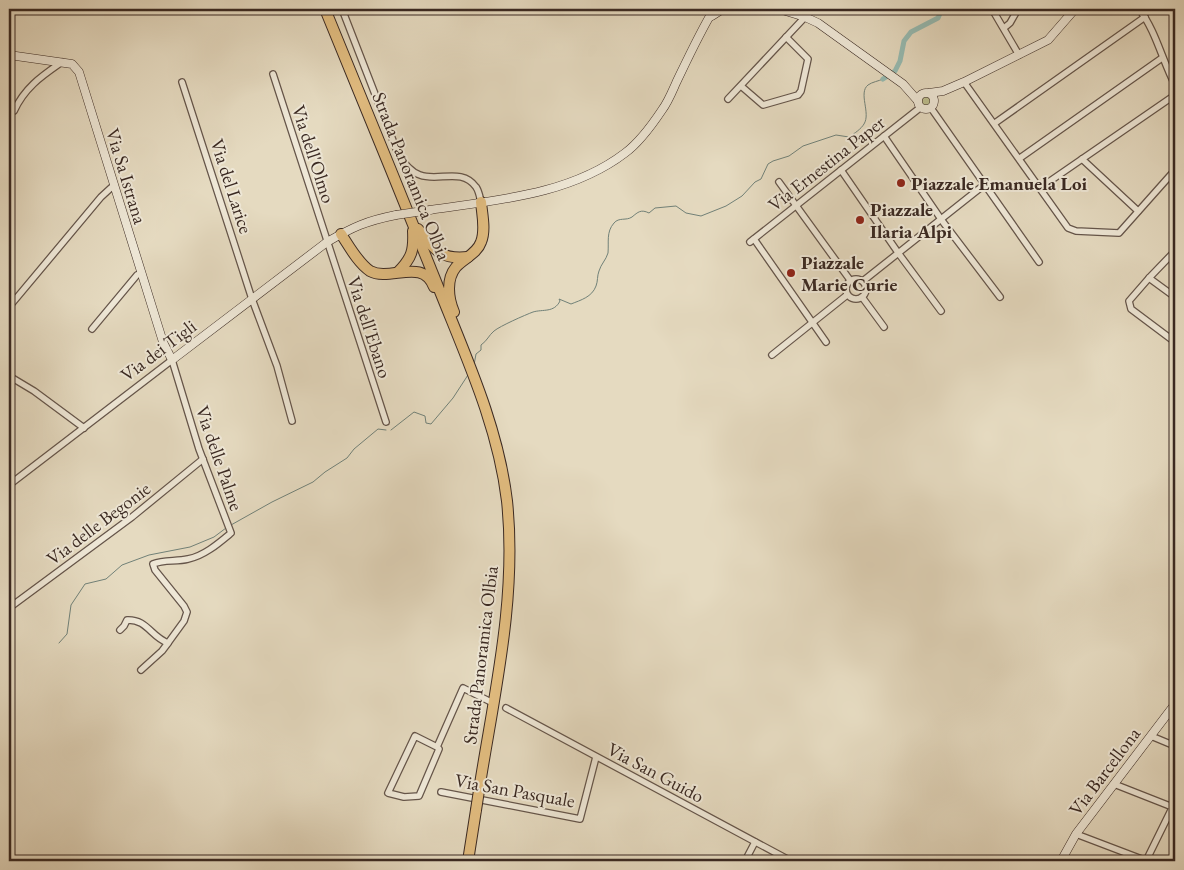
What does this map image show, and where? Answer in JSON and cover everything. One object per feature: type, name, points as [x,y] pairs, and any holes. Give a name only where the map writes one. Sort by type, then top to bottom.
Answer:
[{"type":"highway","name":"Strada Panoramica Olbia","points":[[325,9],[413,222],[481,395],[491,426],[505,492],[510,562],[508,605],[468,861]]},
{"type":"highway","points":[[459,340],[462,329],[452,307],[449,291],[450,276],[457,266],[477,250],[483,235],[481,202]]},
{"type":"highway","points":[[413,222],[436,251],[454,258],[468,257]]},
{"type":"highway","points":[[398,272],[407,263],[412,254],[413,222]]},
{"type":"highway","points":[[341,234],[362,264],[371,271],[388,275],[414,271],[424,274],[432,283],[446,318],[454,327]]},
{"type":"street","points":[[342,9],[399,156],[406,166],[419,175],[431,177],[454,175],[464,178],[476,187],[481,202]]},
{"type":"street","name":"Via dei Tigli","points":[[9,485],[327,242],[354,226],[370,220],[396,215],[542,191],[580,178],[626,152],[647,131],[663,108],[714,9]]},
{"type":"street","points":[[706,23],[712,15],[723,9]]},
{"type":"street","points":[[779,9],[818,23],[904,84],[934,96],[933,105],[984,185],[1040,262]]},
{"type":"street","points":[[728,99],[805,17],[810,9]]},
{"type":"street","points":[[992,9],[1019,55]]},
{"type":"street","points":[[1004,28],[1010,23],[1018,9]]},
{"type":"street","points":[[904,84],[924,109],[933,105],[938,95],[943,91],[1048,40],[1074,9]]},
{"type":"street","points":[[1139,9],[1148,22],[1175,85]]},
{"type":"street","points":[[995,123],[1145,17]]},
{"type":"street","points":[[740,86],[763,105],[798,95],[801,92],[808,58],[786,37]]},
{"type":"street","points":[[9,55],[62,62]]},
{"type":"street","points":[[1020,158],[1162,58]]},
{"type":"street","points":[[9,113],[14,111],[20,99],[35,80],[62,62]]},
{"type":"street","name":"Via Sa Istrana","points":[[62,62],[72,64],[79,72],[163,342],[172,360]]},
{"type":"street","name":"Via dell'Olmo","points":[[273,74],[327,242]]},
{"type":"street","name":"Via del Larice","points":[[182,82],[252,299],[277,366],[292,421]]},
{"type":"street","points":[[964,82],[1020,158],[1068,228],[1076,231],[1119,233],[1175,170]]},
{"type":"street","points":[[919,104],[920,96],[943,91]]},
{"type":"street","points":[[1040,188],[1175,95]]},
{"type":"street","name":"Via Ernestina Paper","points":[[812,323],[752,240],[884,136],[919,104]]},
{"type":"street","points":[[884,136],[1000,297]]},
{"type":"street","points":[[1082,159],[1138,211]]},
{"type":"street","points":[[841,170],[898,254],[941,311]]},
{"type":"street","points":[[779,182],[850,280]]},
{"type":"street","points":[[863,281],[984,185]]},
{"type":"street","points":[[9,307],[101,197],[113,186]]},
{"type":"street","name":"Via dell'Ebano","points":[[327,242],[386,422]]},
{"type":"street","points":[[1175,251],[1129,301],[1131,309],[1175,342]]},
{"type":"street","points":[[92,329],[137,275],[141,273]]},
{"type":"street","points":[[858,278],[863,281],[866,290],[862,297],[855,299],[847,295],[845,287],[850,280],[858,278]]},
{"type":"street","points":[[1149,278],[1175,297]]},
{"type":"street","points":[[772,356],[847,295]]},
{"type":"street","points":[[862,297],[884,326]]},
{"type":"street","points":[[812,323],[826,342]]},
{"type":"street","name":"Via delle Palme","points":[[168,643],[184,621],[187,612],[155,570],[153,564],[161,561],[190,559],[204,553],[231,533],[198,449],[172,360]]},
{"type":"street","points":[[9,376],[34,391],[84,428]]},
{"type":"street","name":"Via delle Begonie","points":[[9,608],[132,517],[203,459]]},
{"type":"street","points":[[120,630],[126,620],[132,619],[142,623],[161,641],[168,643],[162,652],[141,670]]},
{"type":"street","points":[[437,747],[415,736],[388,793],[404,797],[419,796],[439,749],[437,747],[463,688],[493,703]]},
{"type":"street","name":"Via Barcellona","points":[[1061,861],[1076,834],[1175,704]]},
{"type":"street","name":"Via San Guido","points":[[506,708],[791,861]]},
{"type":"street","points":[[1151,736],[1175,746]]},
{"type":"street","name":"Via San Pasquale","points":[[441,792],[580,819],[596,757]]},
{"type":"street","points":[[1076,834],[1147,861],[1174,806],[1114,784]]},
{"type":"street","points":[[745,861],[755,842]]},
{"type":"green space","points":[[925,95],[929,95],[933,101],[929,107],[925,107],[921,103],[921,99]]},
{"type":"waterway","points":[[883,79],[895,71],[900,61],[904,41],[911,32],[938,18],[942,9]]},
{"type":"waterway","points":[[474,365],[476,354],[481,350],[481,345],[497,329],[533,312],[551,309],[558,305],[559,299],[571,304],[586,298],[592,293],[608,253],[608,237],[611,226],[616,221],[630,218],[644,211],[649,213],[655,208],[676,206],[686,213],[701,216],[726,206],[742,196],[755,182],[761,179],[768,164],[773,161],[789,156],[803,146],[836,135],[849,137],[858,131],[866,119],[865,89],[868,85],[883,79]]},
{"type":"waterway","points":[[391,430],[414,412],[425,416],[426,423],[431,424],[453,398],[468,375]]},
{"type":"waterway","points":[[231,525],[313,482],[347,458],[354,449],[378,429],[386,430]]},
{"type":"waterway","points":[[59,643],[67,634],[71,605],[85,584],[106,579],[122,565],[149,555],[190,547],[214,537],[226,528]]},
{"type":"place","name":"Piazzale Emanuela Loi","points":[[901,183]]},
{"type":"place","name":"Piazzale Ilaria Alpi","points":[[860,220]]},
{"type":"place","name":"Piazzale Marie Curie","points":[[791,273]]}]
